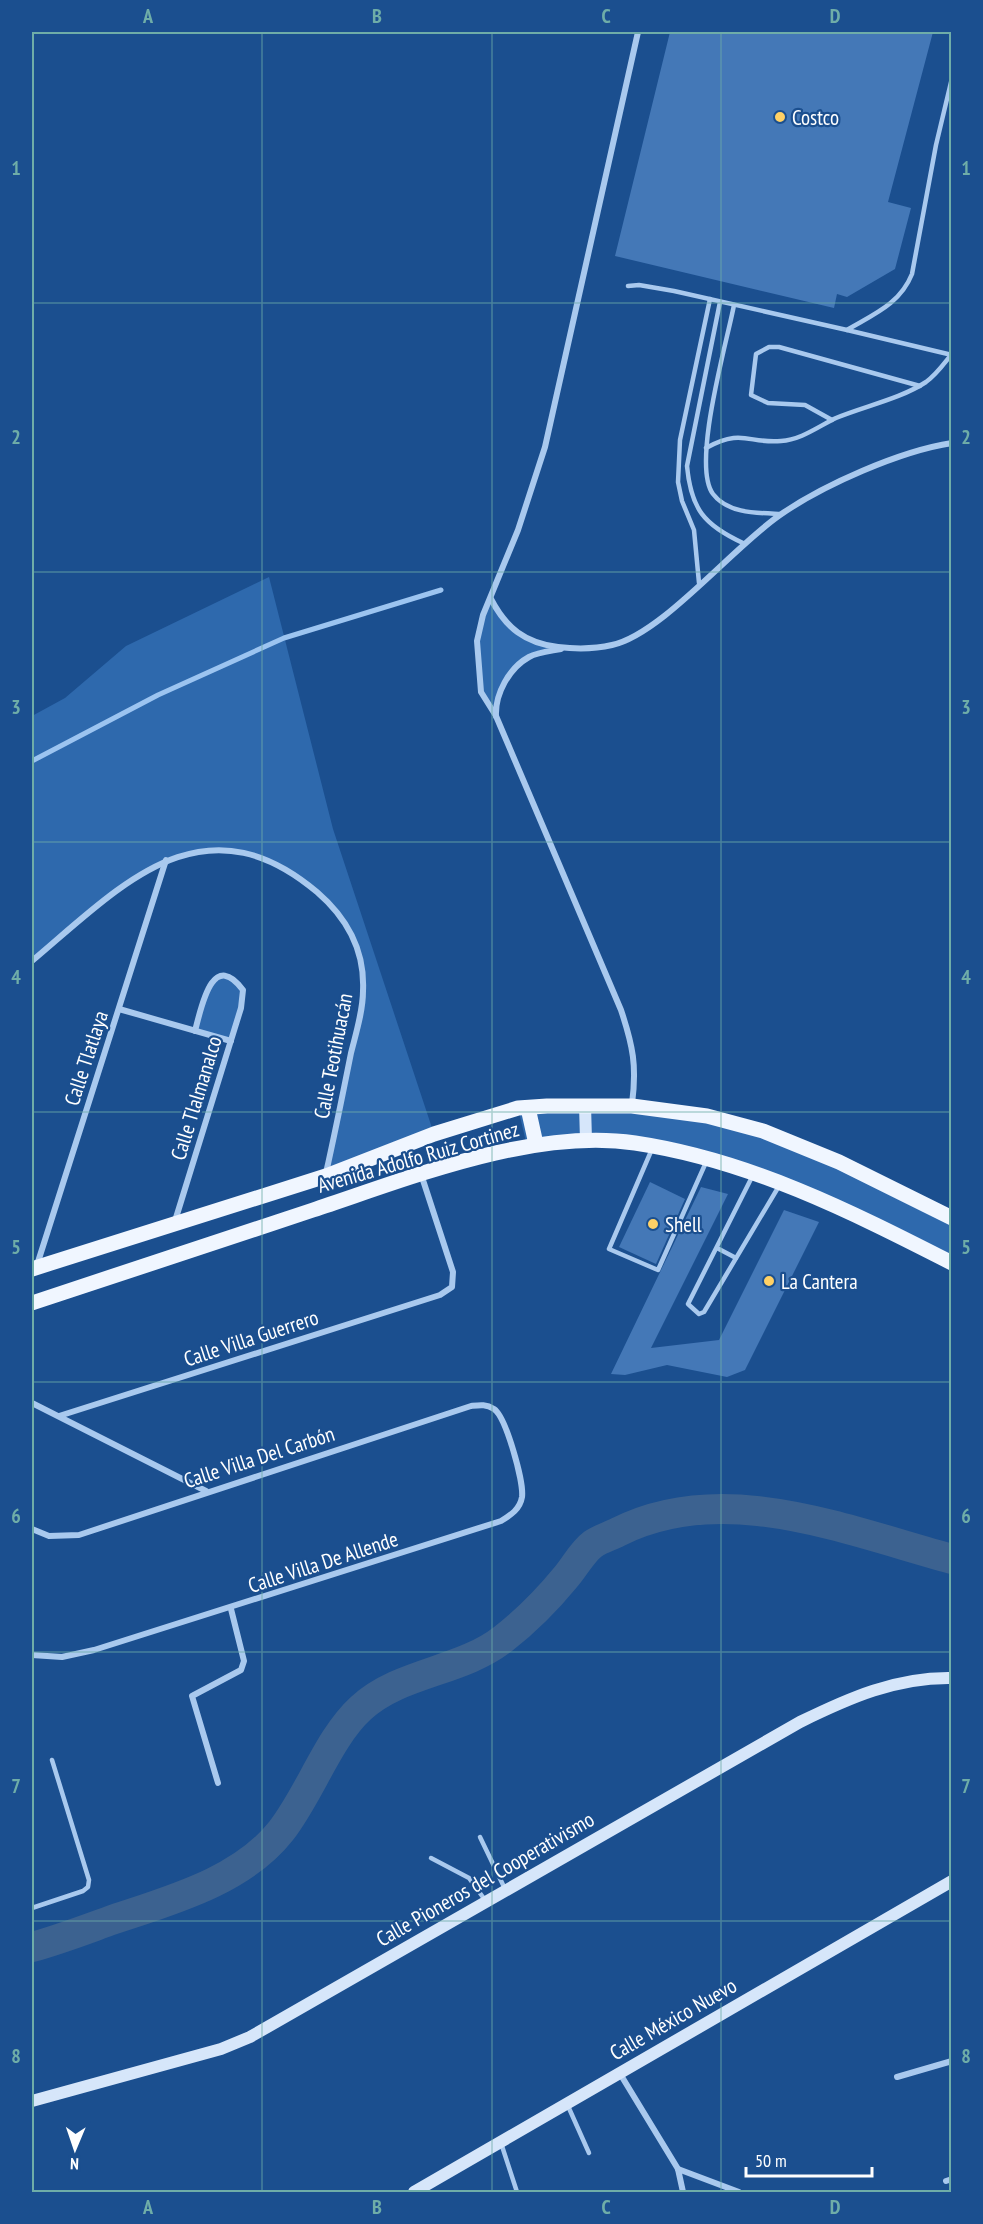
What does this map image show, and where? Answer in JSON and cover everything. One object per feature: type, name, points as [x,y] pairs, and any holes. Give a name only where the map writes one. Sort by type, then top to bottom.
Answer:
[{"type":"main road","name":"Avenida Adolfo Ruiz Cortinez","points":[[34,1268],[326,1176],[434,1134],[528,1108],[585,1105],[632,1106],[707,1116],[763,1131],[839,1162],[951,1218]]},
{"type":"main road","points":[[528,1108],[536,1144]]},
{"type":"main road","name":"Avenida Adolfo Ruiz Cortinez","points":[[32,1303],[421,1174],[536,1144],[586,1140],[653,1146],[708,1158],[754,1172],[781,1182],[951,1263]]},
{"type":"street","points":[[632,1106],[636,1070],[633,1047],[624,1019],[496,716],[481,692],[477,641],[518,530],[544,447],[638,32]]},
{"type":"street","points":[[496,716],[496,703],[512,672],[529,657],[568,648],[612,645],[629,639],[668,613],[743,543],[782,514],[834,484],[908,454],[951,443]]},
{"type":"street","points":[[491,599],[502,619],[515,631],[542,644],[568,648]]},
{"type":"street","name":"Calle Teotihuacán","points":[[32,962],[127,882],[166,859],[213,849],[257,857],[297,876],[335,908],[358,945],[363,990],[326,1176]]},
{"type":"street","name":"Calle Tlatlaya","points":[[34,1268],[166,859]]},
{"type":"street","name":"Calle Tlalmanalco","points":[[173,1226],[231,1041],[243,990],[236,981],[225,976],[213,979],[207,987],[195,1031]]},
{"type":"street","points":[[119,1010],[231,1041]]},
{"type":"street","points":[[585,1105],[586,1140]]},
{"type":"street","name":"Calle Villa Guerrero","points":[[58,1416],[440,1294],[452,1287],[453,1272],[421,1174]]},
{"type":"street","points":[[32,1402],[206,1491]]},
{"type":"street","name":"Calle Villa Del Carbón","points":[[32,1529],[49,1536],[79,1535],[206,1491],[471,1406],[485,1404],[496,1409]]},
{"type":"street","name":"Calle Villa De Allende","points":[[32,1655],[62,1657],[94,1650],[231,1609],[501,1521],[514,1512],[522,1499],[522,1485],[503,1420],[496,1409]]},
{"type":"street","points":[[218,1783],[192,1696],[242,1670],[244,1661],[231,1609]]},
{"type":"street","name":"Calle Pioneros del Cooperativismo","points":[[32,2101],[221,2049],[250,2037],[485,1900],[832,1706],[901,1682],[951,1678]]},
{"type":"street","name":"Calle México Nuevo","points":[[414,2193],[951,1881]]},
{"type":"street","points":[[897,2077],[951,2061]]},
{"type":"street","points":[[619,2072],[678,2169],[683,2193]]},
{"type":"street","points":[[678,2169],[739,2193]]},
{"type":"lane","points":[[847,330],[889,305],[905,291],[912,274],[951,78]]},
{"type":"lane","points":[[628,286],[639,285],[710,299],[951,355],[936,374],[920,386],[832,420],[796,438],[781,441],[743,436],[719,441],[706,448]]},
{"type":"lane","points":[[699,584],[694,530],[682,501],[678,482],[680,440],[710,299]]},
{"type":"lane","points":[[720,302],[687,466],[689,493],[710,525],[743,543]]},
{"type":"lane","points":[[734,305],[706,448],[707,479],[712,493],[728,507],[782,514]]},
{"type":"lane","points":[[832,420],[805,405],[768,403],[751,395],[756,354],[769,346],[779,347],[920,386]]},
{"type":"lane","points":[[653,1146],[609,1249],[658,1270],[708,1158]]},
{"type":"lane","points":[[754,1172],[688,1304],[699,1314],[704,1312],[781,1182]]},
{"type":"lane","points":[[717,1248],[736,1257]]},
{"type":"lane","points":[[32,1908],[83,1891],[88,1887],[89,1880],[52,1760]]},
{"type":"lane","points":[[480,1837],[505,1889]]},
{"type":"lane","points":[[431,1858],[469,1878],[485,1900]]},
{"type":"lane","points":[[567,2103],[588,2153]]},
{"type":"lane","points":[[500,2141],[517,2193]]},
{"type":"shaded area","points":[[269,577],[333,829],[434,1134],[326,1176],[363,990],[358,945],[335,908],[297,876],[257,857],[213,849],[166,859],[127,882],[32,961],[32,716],[65,698],[126,646]]},
{"type":"shaded area","points":[[491,599],[515,631],[553,646],[532,658],[513,673],[500,692],[496,716],[481,692],[477,641]]},
{"type":"shaded area","points":[[226,976],[243,990],[231,1041],[195,1031],[207,987]]},
{"type":"shaded area","points":[[585,1105],[763,1131],[951,1217],[951,1263],[801,1190],[634,1142],[527,1146],[518,1108]]},
{"type":"building","name":"Costco","points":[[670,32],[933,32],[888,202],[911,208],[895,269],[847,297],[837,294],[834,308],[615,256]]},
{"type":"building","name":"Shell","points":[[650,1182],[685,1199],[656,1264],[619,1247]]},
{"type":"building","name":"La Cantera","points":[[701,1187],[728,1194],[651,1348],[719,1340],[784,1210],[819,1222],[745,1370],[727,1377],[667,1365],[625,1375],[611,1374]]},
{"type":"waterway","points":[[32,761],[158,695],[284,638],[441,590]]},
{"type":"waterway","points":[[32,1947],[179,1897],[225,1877],[246,1864],[265,1849],[281,1831],[329,1750],[349,1720],[361,1708],[394,1687],[469,1659],[503,1639],[544,1602],[589,1547],[618,1532],[658,1517],[699,1510],[742,1510],[784,1515],[827,1524],[952,1559]]},
{"type":"place","name":"Costco","points":[[780,117]]},
{"type":"place","name":"Shell","points":[[653,1224]]},
{"type":"place","name":"La Cantera","points":[[769,1281]]}]
